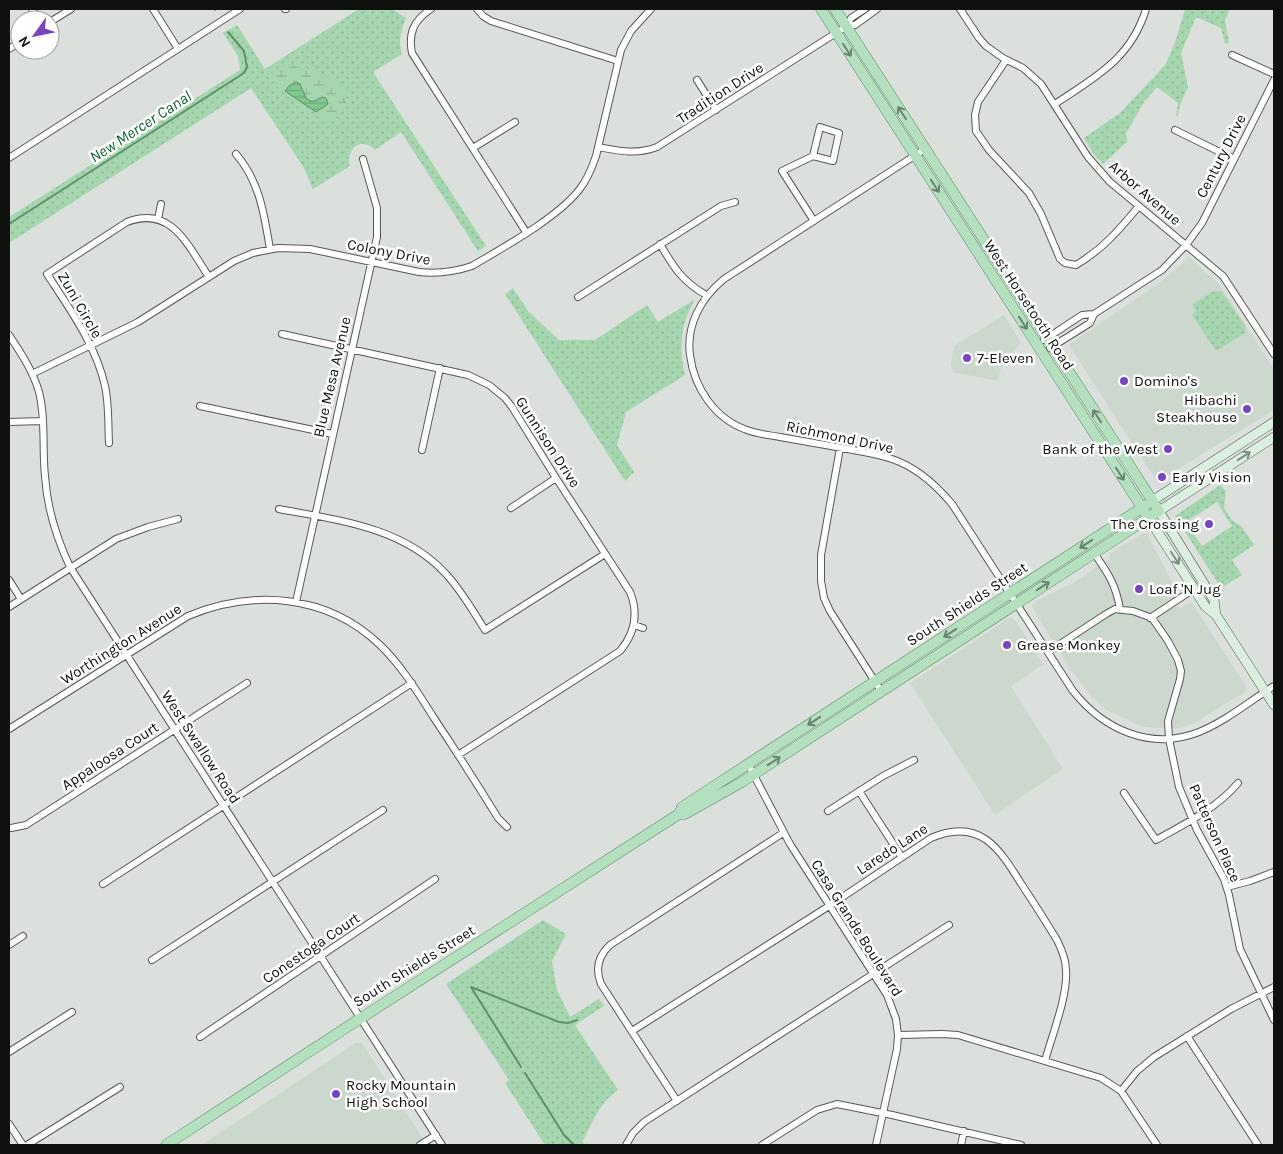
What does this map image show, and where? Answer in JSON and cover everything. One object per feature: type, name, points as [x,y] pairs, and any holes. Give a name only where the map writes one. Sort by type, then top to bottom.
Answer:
[{"type":"main road","name":"West Horsetooth Road","points":[[821,9],[1205,606],[1216,615],[1274,705]]},
{"type":"main road","name":"West Horsetooth Road","points":[[836,9],[1159,512],[1214,600],[1216,615]]},
{"type":"main road","name":"South Shields Street","points":[[679,814],[682,807],[748,764],[878,686],[1013,598],[1152,501],[1274,422]]},
{"type":"main road","name":"South Shields Street","points":[[1013,598],[1094,553],[1274,437]]},
{"type":"main road","name":"South Shields Street","points":[[166,1145],[360,1018],[679,814],[685,814],[754,774],[878,686]]},
{"type":"street","points":[[60,16],[71,9]]},
{"type":"street","points":[[152,9],[178,49]]},
{"type":"street","points":[[9,158],[240,9]]},
{"type":"street","points":[[431,9],[419,18],[412,30],[410,44],[412,53],[526,232]]},
{"type":"street","points":[[477,9],[491,21],[618,61]]},
{"type":"street","name":"Colony Drive","points":[[32,374],[138,322],[246,255],[270,249],[310,249],[419,272],[446,273],[472,266],[562,208],[580,189],[592,167],[598,148],[621,50],[631,31],[651,9]]},
{"type":"street","name":"Tradition Drive","points":[[846,26],[851,18],[865,9]]},
{"type":"street","name":"Tradition Drive","points":[[598,148],[626,153],[647,151],[665,143],[836,32],[846,26],[855,25],[877,9]]},
{"type":"street","name":"Arbor Avenue","points":[[960,9],[979,38],[994,52],[1023,68],[1041,84],[1094,164],[1110,182],[1223,276],[1274,354]]},
{"type":"street","points":[[1055,104],[1104,72],[1115,62],[1130,45],[1138,31],[1146,9]]},
{"type":"street","points":[[1232,55],[1274,74]]},
{"type":"street","points":[[1006,60],[978,102],[974,115],[976,131],[989,150],[1032,199],[1041,214],[1060,259],[1069,264],[1076,265],[1098,252],[1139,206]]},
{"type":"street","points":[[697,80],[716,110]]},
{"type":"street","name":"Century Drive","points":[[1040,349],[1082,315],[1094,314],[1162,270],[1186,245],[1202,223],[1274,80]]},
{"type":"street","points":[[473,148],[515,122]]},
{"type":"street","points":[[813,156],[820,127],[839,133],[833,161],[813,156],[782,171],[814,221]]},
{"type":"street","points":[[1175,130],[1234,159]]},
{"type":"street","points":[[660,244],[675,270],[684,280],[706,295],[724,279],[926,149]]},
{"type":"street","points":[[236,154],[250,172],[260,195],[270,249]]},
{"type":"street","name":"Blue Mesa Avenue","points":[[296,602],[377,238],[377,208],[363,158]]},
{"type":"street","points":[[578,297],[721,206],[735,202]]},
{"type":"street","points":[[161,204],[158,220],[172,226],[182,236],[208,277]]},
{"type":"street","name":"Zuni Circle","points":[[109,443],[105,386],[101,372],[79,324],[47,274],[127,222],[142,218],[158,220]]},
{"type":"street","name":"Richmond Drive","points":[[706,295],[692,326],[689,352],[698,384],[715,410],[734,424],[748,431],[893,459],[908,466],[934,485],[952,504],[1074,691],[1100,718],[1138,736],[1169,739],[1185,736],[1212,725],[1274,686]]},
{"type":"street","name":"Century Drive","points":[[1040,349],[1050,342],[1090,323],[1094,314]]},
{"type":"street","name":"Gunnison Drive","points":[[282,334],[440,368],[473,377],[497,390],[512,407],[630,592],[636,610],[634,625],[627,643],[614,655],[458,755]]},
{"type":"street","name":"West Swallow Road","points":[[9,335],[32,374],[39,393],[44,476],[49,512],[60,546],[70,567],[442,1145]]},
{"type":"street","points":[[422,450],[440,368]]},
{"type":"street","points":[[200,406],[332,434]]},
{"type":"street","points":[[9,422],[42,421]]},
{"type":"street","points":[[840,448],[821,555],[821,580],[824,598],[830,611],[878,686]]},
{"type":"street","points":[[511,508],[556,478]]},
{"type":"street","points":[[279,509],[380,531],[415,549],[446,574],[485,630],[605,554]]},
{"type":"street","points":[[9,607],[116,539],[148,526],[178,519]]},
{"type":"street","points":[[1094,553],[1112,580],[1117,591],[1120,609]]},
{"type":"street","points":[[9,580],[21,599]]},
{"type":"street","points":[[1048,652],[1115,609],[1132,611],[1150,618],[1194,589]]},
{"type":"street","name":"Worthington Avenue","points":[[9,729],[175,623],[205,609],[222,604],[255,599],[296,602],[339,617],[367,634],[392,657],[412,683],[498,818],[507,827]]},
{"type":"street","name":"Patterson Place","points":[[1150,618],[1168,641],[1178,660],[1181,672],[1168,721],[1169,739],[1180,787],[1192,819],[1227,887],[1240,949],[1274,1020]]},
{"type":"street","points":[[634,625],[643,628]]},
{"type":"street","name":"Appaloosa Court","points":[[10,828],[26,825],[247,683]]},
{"type":"street","points":[[102,884],[412,683]]},
{"type":"street","points":[[828,811],[883,776],[914,760]]},
{"type":"street","name":"Casa Grande Boulevard","points":[[748,764],[783,833],[874,974],[892,1006],[898,1035],[897,1048],[876,1145]]},
{"type":"street","points":[[1124,793],[1156,840],[1221,801],[1238,783]]},
{"type":"street","points":[[860,791],[901,856]]},
{"type":"street","points":[[152,960],[383,810]]},
{"type":"street","name":"Laredo Lane","points":[[632,1031],[829,906],[901,856],[940,834],[959,831],[976,834],[985,839],[993,844],[1004,856],[1058,940],[1065,959],[1065,992],[1045,1061]]},
{"type":"street","points":[[677,1102],[601,984],[598,977],[598,965],[602,953],[610,945],[783,833]]},
{"type":"street","points":[[1227,887],[1274,872]]},
{"type":"street","name":"Conestoga Court","points":[[200,1037],[435,879]]},
{"type":"street","points":[[626,1145],[639,1127],[949,925]]},
{"type":"street","points":[[9,945],[23,936]]},
{"type":"street","points":[[1121,1091],[1147,1063],[1230,1009],[1274,987]]},
{"type":"street","points":[[9,1052],[72,1012]]},
{"type":"street","points":[[898,1035],[942,1034],[958,1036],[1102,1078],[1121,1091],[1157,1145]]},
{"type":"street","points":[[1187,1036],[1258,1145]]},
{"type":"street","points":[[27,1145],[120,1087]]},
{"type":"street","points":[[762,1145],[817,1110],[830,1105],[845,1104],[1021,1145]]},
{"type":"street","points":[[9,1124],[23,1145]]},
{"type":"street","points":[[961,1145],[964,1131]]},
{"type":"street","points":[[420,1145],[436,1135]]},
{"type":"shaded area","points":[[296,82],[300,84],[306,98],[310,101],[315,101],[322,97],[326,98],[328,104],[316,112],[285,91]]},
{"type":"shaded area","points":[[1187,258],[1190,258],[1219,284],[1274,369],[1274,410],[1157,482],[1069,345],[1175,270]],"holes":[[[1192,306],[1245,333],[1216,351],[1192,315],[1196,312]]]},
{"type":"shaded area","points":[[1004,315],[1021,343],[1003,363],[997,381],[953,372],[951,364],[954,346]]},
{"type":"shaded area","points":[[1144,533],[1147,534],[1176,589],[1173,603],[1181,608],[1190,602],[1192,603],[1246,686],[1245,692],[1194,723],[1180,728],[1140,726],[1105,709],[1092,697],[1070,669],[1032,605],[1076,581],[1109,558],[1110,553]]},
{"type":"shaded area","points":[[1011,617],[1015,620],[1043,664],[1011,686],[1063,769],[995,815],[910,683]]},
{"type":"shaded area","name":"Rocky Mountain High School","points":[[356,1043],[362,1043],[427,1145],[201,1145]]},
{"type":"green space","points":[[359,9],[392,9],[406,18],[400,44],[402,54],[373,72],[486,246],[478,251],[401,132],[375,150],[370,146],[359,144],[353,149],[349,157],[350,166],[313,189],[304,168],[251,88],[9,243],[9,217],[240,70],[238,56],[223,33],[237,25],[265,69]]},
{"type":"green space","points":[[1185,9],[1230,9],[1225,20],[1229,43],[1225,44],[1221,28],[1196,17],[1181,53],[1188,87],[1180,105],[1178,116],[1176,116],[1178,103],[1157,87],[1144,102],[1126,133],[1127,142],[1103,164],[1093,153],[1084,138],[1120,113],[1165,65],[1175,43]]},
{"type":"green space","points":[[286,64],[304,67],[332,79],[344,92],[347,100],[343,110],[331,121],[325,119],[316,112],[328,104],[322,97],[310,101],[306,98],[302,88],[288,87],[285,91],[273,82],[271,75],[277,68]]},
{"type":"green space","points":[[513,288],[528,311],[559,340],[595,340],[647,305],[658,322],[694,300],[686,319],[682,339],[685,375],[626,412],[617,445],[634,472],[625,481],[505,294]]},
{"type":"green space","points":[[1221,291],[1245,326],[1245,333],[1216,351],[1192,315],[1196,312],[1192,305],[1212,292]]},
{"type":"green space","points":[[1220,485],[1226,491],[1224,508],[1232,520],[1242,527],[1254,545],[1232,560],[1242,575],[1221,588],[1175,516]],"holes":[[[1217,502],[1232,526],[1202,546],[1186,522]]]},
{"type":"green space","points":[[543,920],[566,934],[552,961],[557,990],[570,1017],[599,999],[604,1006],[575,1025],[618,1090],[601,1107],[582,1143],[590,1145],[545,1145],[505,1083],[509,1080],[446,984]]},
{"type":"waterway","name":"New Mercer Canal","points":[[9,224],[244,73],[247,67],[244,51],[228,32]]},
{"type":"waterway","points":[[521,1067],[471,987],[559,1022],[568,1023],[577,1020]]},
{"type":"waterway","points":[[525,1073],[564,1135],[574,1145]]},
{"type":"place","name":"7-Eleven","points":[[967,358]]},
{"type":"place","name":"Domino's","points":[[1124,381]]},
{"type":"place","name":"Hibachi Steakhouse","points":[[1247,409]]},
{"type":"place","name":"Bank of the West","points":[[1168,449]]},
{"type":"place","name":"Early Vision","points":[[1162,477]]},
{"type":"place","name":"The Crossing","points":[[1209,524]]},
{"type":"place","name":"Loaf 'N Jug","points":[[1139,589]]},
{"type":"place","name":"Grease Monkey","points":[[1007,645]]},
{"type":"place","name":"Rocky Mountain High School","points":[[336,1094]]}]
